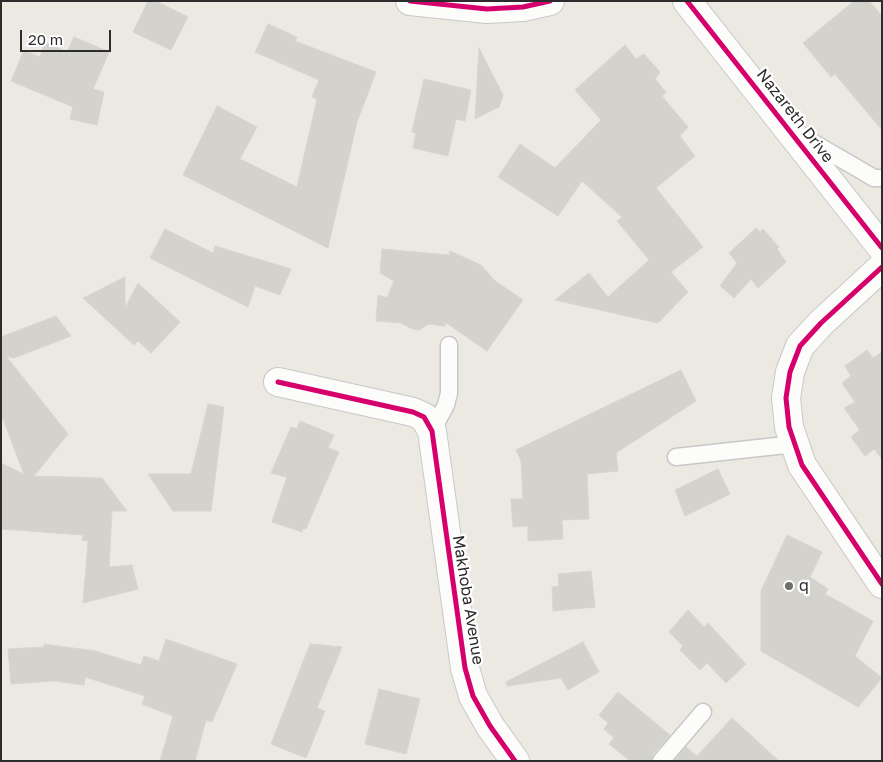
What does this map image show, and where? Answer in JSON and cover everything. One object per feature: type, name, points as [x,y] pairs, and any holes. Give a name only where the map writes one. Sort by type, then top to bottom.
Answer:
[{"type":"street","points":[[410,1],[487,10],[523,8],[550,1]]},
{"type":"street","name":"Nazareth Drive","points":[[687,1],[882,248]]},
{"type":"street","points":[[882,267],[821,323],[800,346],[790,372],[786,398],[788,427],[802,464],[882,584]]},
{"type":"street","points":[[278,382],[413,412],[424,418],[432,431]]},
{"type":"street","name":"Makhoba Avenue","points":[[432,431],[465,668],[473,696],[486,719],[516,761]]},
{"type":"lane","points":[[789,129],[874,178],[882,178]]},
{"type":"lane","points":[[432,431],[446,405],[449,393],[449,345]]},
{"type":"lane","points":[[676,457],[795,444]]},
{"type":"lane","points":[[662,761],[703,712]]},
{"type":"building","points":[[148,1],[156,1],[188,17],[171,50],[133,32]]},
{"type":"building","points":[[854,1],[869,1],[882,16],[882,130],[835,74],[831,77],[803,43]]},
{"type":"building","points":[[268,24],[297,37],[295,41],[376,72],[357,122],[328,248],[183,175],[217,106],[257,127],[240,159],[297,187],[317,99],[312,97],[319,80],[255,52]]},
{"type":"building","points":[[74,37],[109,52],[93,89],[104,92],[97,125],[70,119],[73,107],[11,81],[24,50],[40,57],[45,42],[67,52]]},
{"type":"building","points":[[625,45],[636,59],[644,54],[660,72],[655,79],[666,92],[662,96],[688,127],[680,136],[695,156],[656,188],[703,247],[671,272],[688,292],[658,323],[555,300],[589,273],[608,297],[649,260],[617,221],[622,217],[582,181],[558,216],[498,177],[520,144],[555,168],[601,120],[575,90]]},
{"type":"building","points":[[479,48],[503,95],[499,107],[475,119]]},
{"type":"building","points":[[424,79],[471,90],[465,121],[456,119],[448,156],[413,148],[416,133],[412,132]]},
{"type":"building","points":[[756,228],[760,232],[763,229],[779,247],[777,249],[786,262],[758,288],[751,279],[734,298],[720,286],[737,263],[729,253]]},
{"type":"building","points":[[165,229],[213,253],[215,246],[291,269],[280,295],[255,286],[248,307],[150,258]]},
{"type":"building","points":[[382,249],[449,255],[450,251],[481,265],[494,280],[523,300],[487,351],[445,322],[445,326],[428,324],[419,330],[412,329],[401,323],[376,321],[378,295],[387,298],[394,281],[380,273]]},
{"type":"building","points":[[125,277],[125,308],[138,283],[180,322],[151,353],[138,341],[134,345],[83,298]]},
{"type":"building","points":[[56,316],[71,336],[14,358],[6,356],[68,434],[34,476],[102,478],[127,511],[112,511],[109,567],[132,565],[138,589],[83,603],[88,541],[82,540],[83,535],[1,529],[1,463],[24,474],[1,414],[1,337]]},
{"type":"building","points":[[867,350],[873,358],[882,352],[882,459],[874,449],[865,456],[851,437],[860,430],[844,408],[855,402],[842,383],[851,376],[845,366]]},
{"type":"building","points":[[681,370],[696,401],[616,453],[618,471],[587,474],[589,519],[562,520],[563,539],[528,541],[528,526],[513,527],[511,499],[523,499],[521,461],[516,450]]},
{"type":"building","points":[[208,404],[224,407],[211,511],[173,511],[148,474],[191,474]]},
{"type":"building","points":[[300,421],[334,435],[328,448],[339,452],[306,529],[303,528],[302,532],[272,522],[287,477],[271,473],[291,427],[297,429]]},
{"type":"building","points":[[718,469],[730,494],[685,516],[675,490]]},
{"type":"building","points":[[787,535],[822,552],[810,577],[828,589],[825,594],[873,621],[855,656],[882,678],[858,707],[761,651],[761,591]]},
{"type":"building","points":[[591,571],[595,607],[553,611],[552,587],[559,586],[558,574]]},
{"type":"building","points":[[688,610],[704,627],[708,623],[746,664],[726,683],[707,663],[700,670],[680,650],[683,646],[669,632]]},
{"type":"building","points":[[166,639],[237,664],[212,722],[206,720],[195,761],[160,761],[173,716],[142,704],[145,696],[85,677],[84,685],[53,681],[11,684],[8,649],[44,647],[44,644],[95,651],[141,665],[144,656],[159,661]]},
{"type":"building","points":[[583,642],[599,672],[568,690],[561,678],[507,686],[506,682]]},
{"type":"building","points":[[310,644],[342,647],[317,708],[325,711],[306,758],[271,744]]},
{"type":"building","points":[[379,689],[420,699],[406,754],[365,744]]},
{"type":"building","points":[[618,692],[670,735],[653,754],[651,761],[630,761],[609,744],[614,738],[604,729],[608,723],[599,715]]},
{"type":"building","points":[[732,718],[779,761],[674,761],[686,747],[697,756]]},
{"type":"cycle path","points":[[410,1],[487,9],[523,7],[550,1]]},
{"type":"cycle path","points":[[687,1],[882,248]]},
{"type":"cycle path","points":[[882,267],[821,323],[800,346],[790,372],[786,398],[789,427],[802,465],[882,584]]},
{"type":"cycle path","points":[[278,382],[413,412],[424,417],[432,431],[465,668],[473,696],[490,726],[515,761]]},
{"type":"place","name":"q","points":[[789,586]]}]
